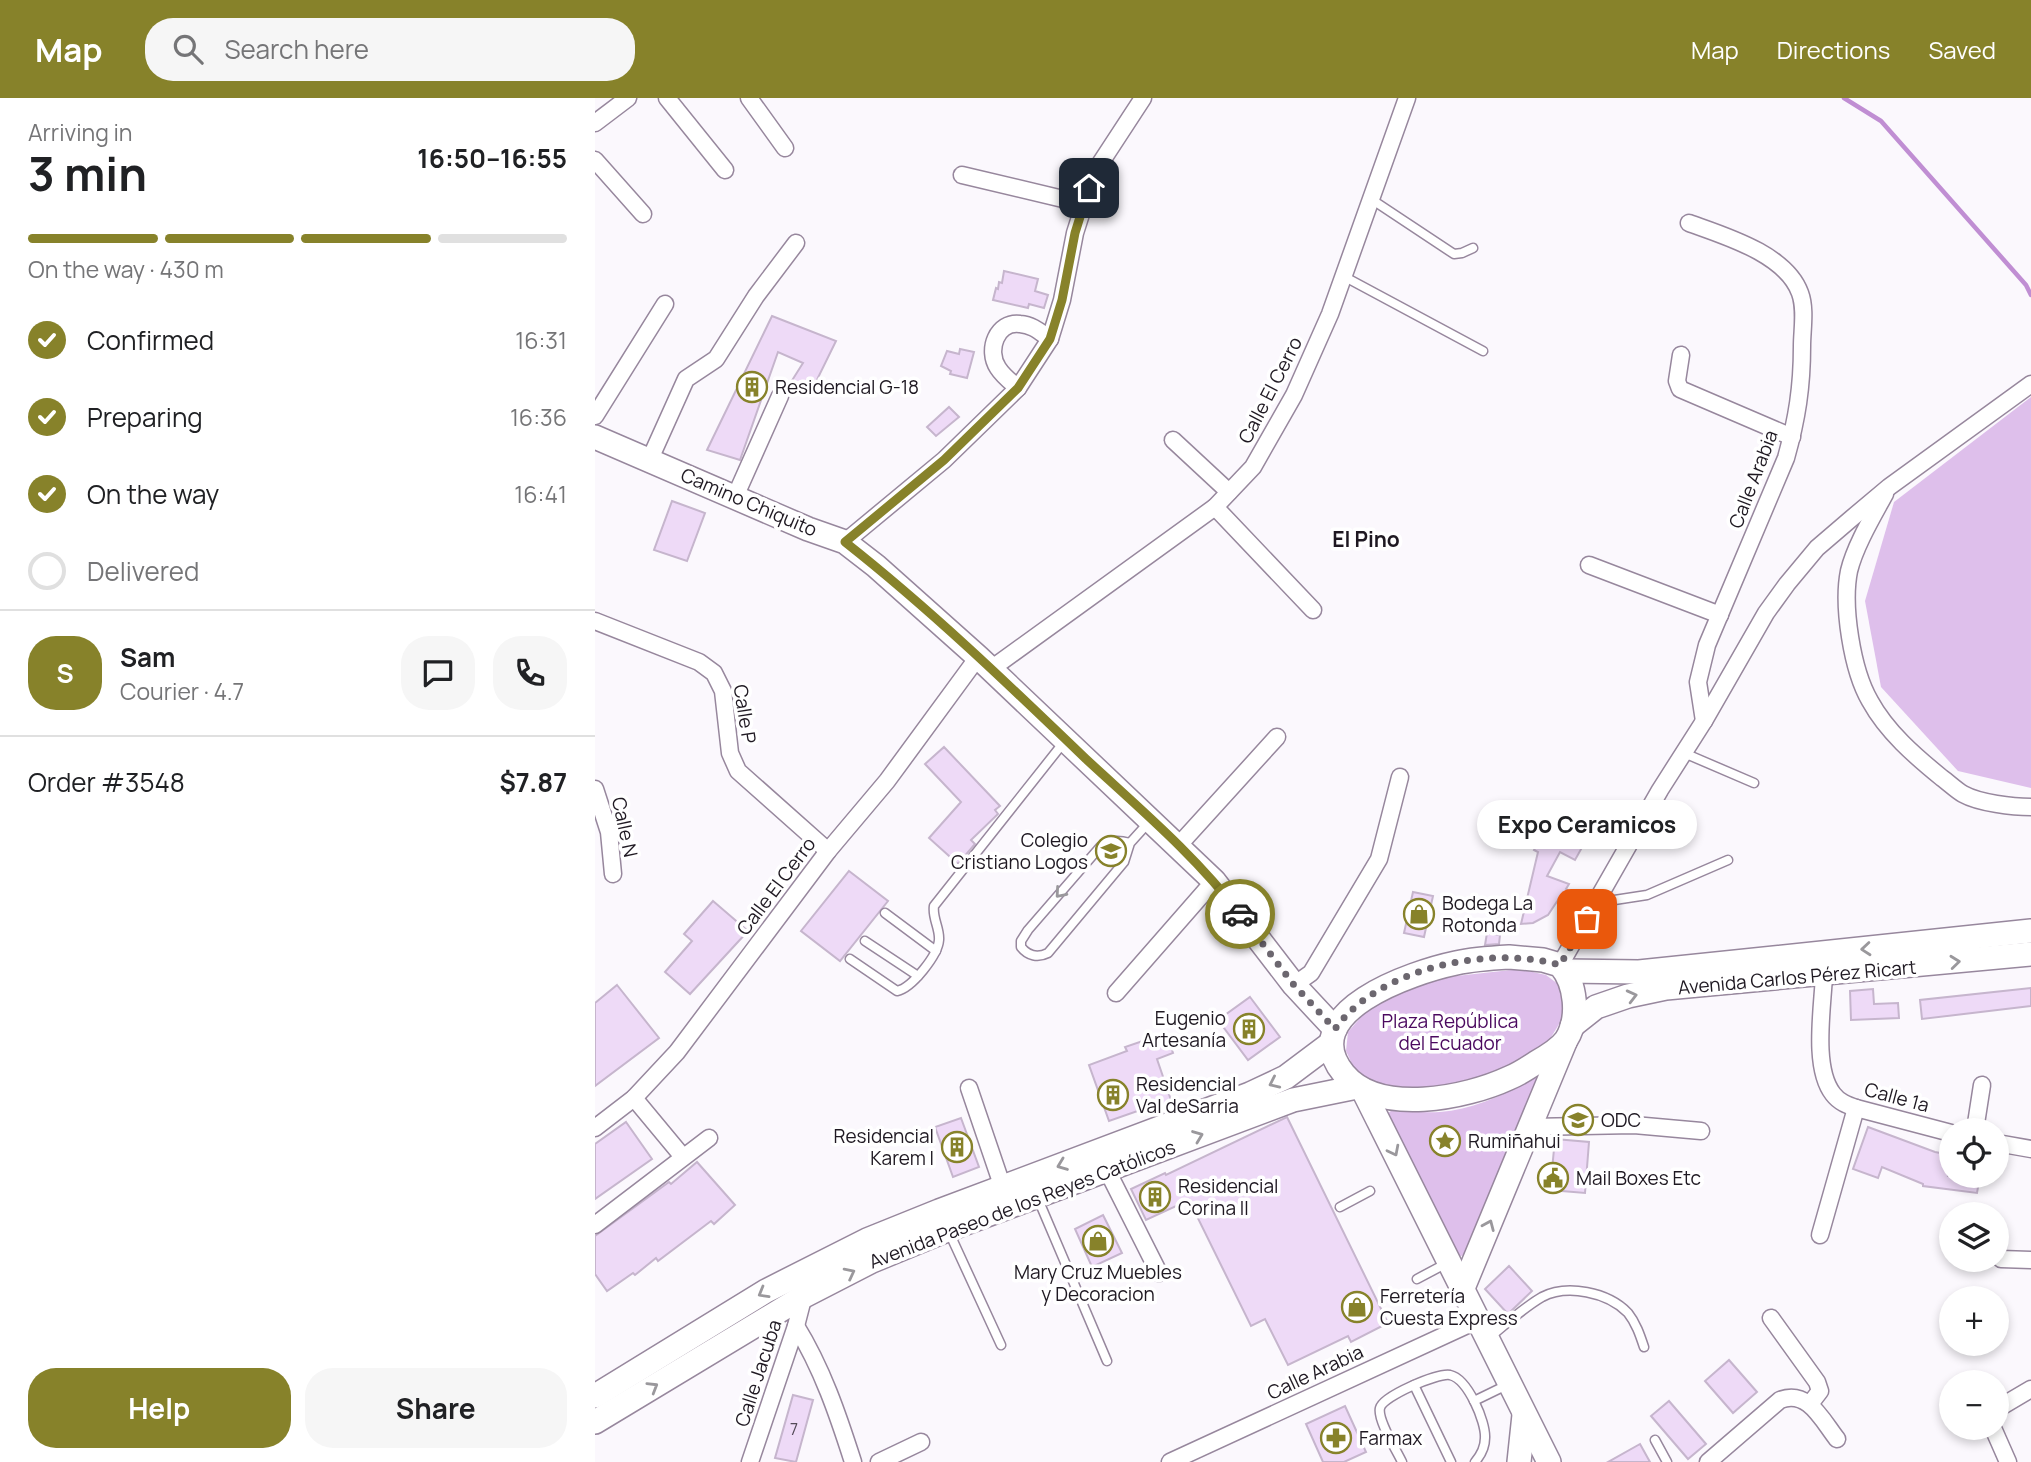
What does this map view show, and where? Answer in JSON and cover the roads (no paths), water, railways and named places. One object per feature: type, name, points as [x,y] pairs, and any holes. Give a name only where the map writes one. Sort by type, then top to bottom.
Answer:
[{"type":"main road","name":"Camino Chiquito","points":[[595,437],[845,542],[876,566],[1066,739],[1214,881],[1332,1036]]},
{"type":"main road","name":"Avenida Carlos Pérez Ricart","points":[[1563,968],[1639,971],[2031,931]]},
{"type":"main road","name":"Avenida Carlos Pérez Ricart","points":[[1569,1033],[1596,1007],[1628,996],[1666,988],[2031,954]]},
{"type":"main road","points":[[1463,1288],[1569,1033],[1574,1007],[1573,992],[1563,968],[1543,960],[1495,958],[1457,962],[1421,972],[1388,985],[1363,999],[1344,1016],[1332,1036],[1335,1059],[1343,1073],[1360,1088],[1376,1095],[1425,1099],[1474,1091],[1510,1078],[1543,1058],[1569,1033]]},
{"type":"main road","name":"Avenida Paseo de los Reyes Católicos","points":[[595,1422],[804,1296],[1003,1188],[1250,1094],[1286,1077],[1332,1036]]},
{"type":"main road","points":[[1360,1088],[1549,1462]]},
{"type":"main road","name":"Avenida Paseo de los Reyes Católicos","points":[[595,1395],[810,1267],[943,1220],[1037,1196],[1293,1100],[1360,1088]]},
{"type":"main road","points":[[1519,1462],[1524,1412]]},
{"type":"street","points":[[595,123],[628,98]]},
{"type":"street","points":[[667,98],[725,170]]},
{"type":"street","points":[[749,98],[785,148]]},
{"type":"street","points":[[845,542],[944,460],[1018,388],[1050,339],[1062,300],[1075,233],[1094,173],[1143,98]]},
{"type":"street","name":"Calle El Cerro","points":[[595,1128],[634,1098],[677,1052],[828,851],[984,663],[1215,507],[1253,467],[1294,395],[1345,277],[1406,98]]},
{"type":"street","points":[[595,160],[643,214]]},
{"type":"street","points":[[962,175],[1084,204]]},
{"type":"street","name":"Calle Arabia","points":[[1689,223],[1728,237],[1777,264],[1791,277],[1800,292],[1803,306],[1801,388],[1792,437],[1699,669],[1698,682],[1704,721]]},
{"type":"street","points":[[650,459],[686,379],[716,359],[756,296],[796,243]]},
{"type":"street","points":[[595,416],[665,304]]},
{"type":"street","points":[[1018,388],[997,367],[993,344],[998,334],[1005,327],[1017,323],[1033,326],[1050,339]]},
{"type":"street","points":[[1681,355],[1677,381],[1680,389],[1792,437]]},
{"type":"street","points":[[1563,968],[1595,903],[1753,635],[1787,584],[1817,548],[1889,487],[2031,384]]},
{"type":"street","points":[[735,497],[780,396]]},
{"type":"street","points":[[1174,440],[1229,492]]},
{"type":"street","points":[[1889,487],[1867,527],[1849,570],[1847,602],[1853,651],[1869,701],[1900,741],[1921,762],[1963,794],[1978,800],[2031,807]]},
{"type":"street","points":[[1215,507],[1313,610]]},
{"type":"street","points":[[1588,565],[1720,615]]},
{"type":"street","name":"Calle P","points":[[595,621],[699,662],[715,673],[723,691],[730,753],[738,771],[828,851]]},
{"type":"street","points":[[1178,846],[1277,737]]},
{"type":"street","points":[[1294,985],[1311,973],[1379,859],[1400,777]]},
{"type":"street","name":"Calle N","points":[[595,789],[613,874]]},
{"type":"street","points":[[1116,993],[1214,881]]},
{"type":"street","name":"Calle 1a","points":[[1824,974],[1821,1066],[1832,1094],[1842,1103],[1856,1108],[1939,1130]]},
{"type":"street","points":[[1977,1118],[1982,1085]]},
{"type":"street","points":[[969,1088],[1003,1188]]},
{"type":"street","points":[[634,1098],[683,1157]]},
{"type":"street","points":[[1820,1236],[1856,1108]]},
{"type":"street","points":[[1531,1127],[1634,1125],[1700,1131]]},
{"type":"street","points":[[595,1225],[709,1138]]},
{"type":"street","points":[[2009,1145],[2031,1149]]},
{"type":"street","points":[[1107,1170],[1159,1273]]},
{"type":"street","points":[[2009,1259],[2031,1260]]},
{"type":"street","name":"Calle Jacuba","points":[[750,1462],[796,1326],[810,1267]]},
{"type":"street","points":[[1771,1318],[1817,1382],[1820,1391],[1810,1404]]},
{"type":"street","points":[[796,1326],[824,1379],[853,1462]]},
{"type":"street","name":"Calle Arabia","points":[[1170,1462],[1483,1329]]},
{"type":"street","points":[[2009,1401],[2031,1389]]},
{"type":"street","points":[[1708,1462],[1780,1400],[1793,1396],[1810,1404],[1837,1439]]},
{"type":"street","points":[[1998,1440],[2008,1462]]},
{"type":"street","points":[[879,1462],[921,1442]]},
{"type":"lane","points":[[1371,199],[1454,254],[1473,248]]},
{"type":"lane","points":[[1345,277],[1483,351]]},
{"type":"lane","points":[[850,959],[897,991],[910,986],[936,951],[939,935],[934,906],[1066,739]]},
{"type":"lane","points":[[1684,753],[1754,783]]},
{"type":"lane","points":[[1130,843],[1107,842],[1100,847],[1028,930],[1021,941],[1025,953],[1036,956],[1048,953],[1124,862],[1130,843],[1151,820]]},
{"type":"lane","points":[[1595,903],[1647,895],[1728,860]]},
{"type":"lane","points":[[885,913],[936,951]]},
{"type":"lane","points":[[865,941],[918,976]]},
{"type":"lane","points":[[1340,1207],[1370,1191]]},
{"type":"lane","points":[[1037,1196],[1107,1361]]},
{"type":"lane","points":[[943,1220],[1001,1345]]},
{"type":"lane","points":[[1417,1279],[1449,1262]]},
{"type":"lane","points":[[1483,1329],[1543,1296],[1571,1290],[1605,1298],[1627,1313],[1638,1329],[1644,1347]]},
{"type":"lane","points":[[1402,1462],[1380,1419],[1379,1409],[1384,1401],[1414,1385],[1438,1376],[1450,1375],[1459,1380],[1474,1401],[1485,1436],[1483,1449],[1475,1462]]},
{"type":"lane","points":[[1474,1401],[1510,1384]]},
{"type":"lane","points":[[1414,1385],[1451,1462]]},
{"type":"lane","points":[[1655,1440],[1667,1462]]},
{"type":"waterway","points":[[1844,98],[1881,121],[2026,285],[2031,295]]},
{"type":"place","name":"Residencial G-18","points":[[752,387]]},
{"type":"place","name":"Colegio Cristiano Logos","points":[[1111,851]]},
{"type":"place","name":"Bodega La Rotonda","points":[[1419,914]]},
{"type":"place","name":"Expo Ceramicos","points":[[1587,919]]},
{"type":"place","name":"Eugenio Artesanía","points":[[1249,1029]]},
{"type":"place","name":"Residencial Val deSarria","points":[[1113,1095]]},
{"type":"place","name":"ODC","points":[[1578,1120]]},
{"type":"place","name":"Rumiñahui","points":[[1445,1141]]},
{"type":"place","name":"Residencial Karem I","points":[[957,1147]]},
{"type":"place","name":"Mail Boxes Etc","points":[[1553,1178]]},
{"type":"place","name":"Residencial Corina II","points":[[1155,1197]]},
{"type":"place","name":"Mary Cruz Muebles y Decoracion","points":[[1098,1241]]},
{"type":"place","name":"Ferretería Cuesta Express","points":[[1357,1307]]},
{"type":"place","name":"Farmax","points":[[1336,1438]]},
{"type":"district","name":"El Pino","points":[[1366,539]]},
{"type":"park label","name":"Plaza República del Ecuador","points":[[1450,1032]]}]
